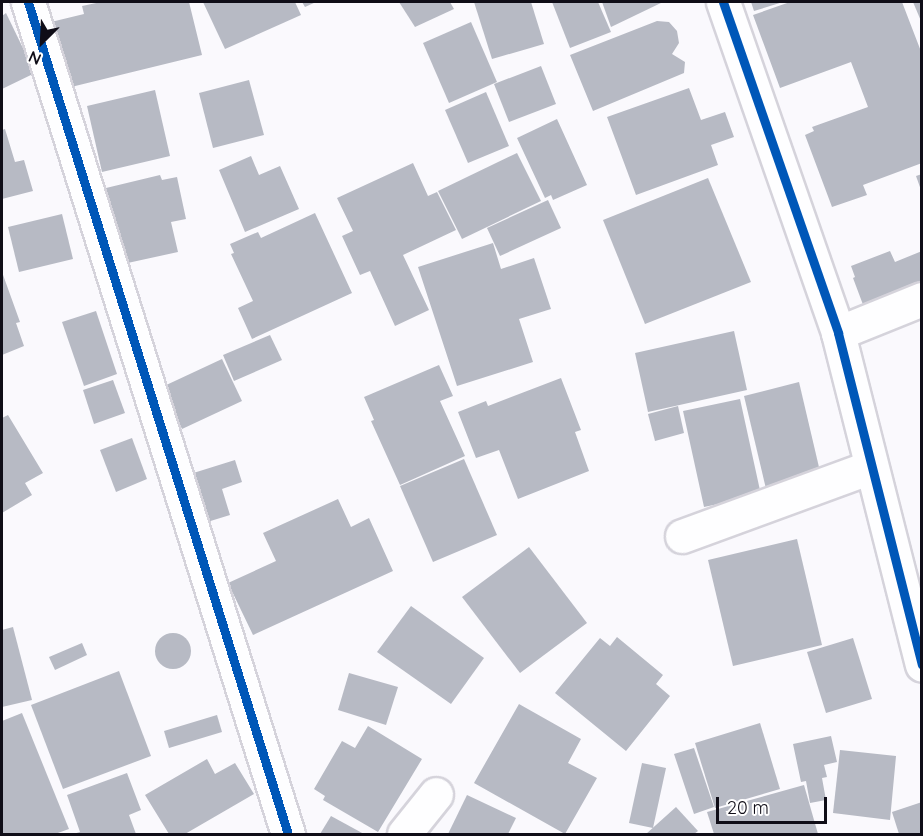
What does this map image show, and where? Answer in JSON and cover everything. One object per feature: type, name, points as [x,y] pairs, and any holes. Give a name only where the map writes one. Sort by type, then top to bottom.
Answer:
[{"type":"street","points":[[28,2],[288,834]]},
{"type":"street","points":[[723,2],[838,333],[921,665]]},
{"type":"street","points":[[838,333],[921,299]]},
{"type":"street","points":[[682,536],[871,467]]},
{"type":"street","points":[[404,834],[436,794]]},
{"type":"building","points":[[101,2],[189,2],[202,55],[67,88],[51,22],[84,14],[82,6]]},
{"type":"building","points":[[203,2],[295,2],[301,15],[225,49]]},
{"type":"building","points":[[302,2],[316,2],[305,7]]},
{"type":"building","points":[[399,2],[450,2],[454,9],[415,27]]},
{"type":"building","points":[[474,2],[531,2],[544,44],[492,59]]},
{"type":"building","points":[[552,2],[598,2],[611,32],[570,48]]},
{"type":"building","points":[[602,2],[663,2],[611,27]]},
{"type":"building","points":[[751,2],[783,2],[754,11]]},
{"type":"building","points":[[790,2],[902,2],[922,54],[922,163],[863,185],[867,195],[832,207],[805,135],[814,131],[812,127],[868,107],[851,62],[780,88],[753,15]]},
{"type":"building","points":[[913,2],[922,2],[922,21],[921,21]]},
{"type":"building","points":[[6,13],[35,73],[2,89],[2,16]]},
{"type":"building","points":[[657,21],[669,22],[677,31],[679,43],[672,54],[685,62],[684,73],[593,111],[570,55]]},
{"type":"building","points":[[471,22],[497,82],[449,103],[423,43]]},
{"type":"building","points":[[541,66],[556,104],[509,122],[494,84]]},
{"type":"building","points":[[249,80],[264,135],[213,148],[199,93]]},
{"type":"building","points":[[689,88],[701,120],[725,112],[734,137],[711,145],[718,165],[636,195],[607,117]]},
{"type":"building","points":[[155,90],[170,156],[102,172],[87,106]]},
{"type":"building","points":[[486,92],[509,146],[468,163],[445,110]]},
{"type":"building","points":[[557,119],[587,185],[553,200],[551,195],[545,198],[517,138]]},
{"type":"building","points":[[5,129],[15,162],[24,160],[33,191],[2,199],[2,130]]},
{"type":"building","points":[[517,153],[541,201],[462,239],[438,191]]},
{"type":"building","points":[[251,156],[259,175],[280,166],[299,209],[245,232],[219,170]]},
{"type":"building","points":[[413,163],[428,196],[437,192],[456,230],[403,255],[429,310],[395,326],[370,271],[360,275],[342,236],[353,231],[337,198]]},
{"type":"building","points":[[922,174],[922,190],[921,190],[916,176]]},
{"type":"building","points":[[160,175],[162,180],[177,177],[186,219],[171,222],[178,252],[123,264],[106,188]]},
{"type":"building","points":[[708,178],[751,282],[645,324],[603,220]]},
{"type":"building","points":[[548,200],[561,228],[500,256],[487,228]]},
{"type":"building","points":[[315,213],[352,293],[252,339],[238,308],[253,301],[231,254],[234,253],[230,244],[258,232],[261,238]]},
{"type":"building","points":[[62,214],[73,259],[19,272],[8,227]]},
{"type":"building","points":[[493,243],[501,269],[534,258],[551,309],[519,319],[533,362],[457,386],[418,267]]},
{"type":"building","points":[[890,251],[895,262],[922,251],[922,288],[865,310],[851,266]]},
{"type":"building","points":[[2,272],[20,322],[16,323],[24,346],[2,355]]},
{"type":"building","points":[[96,311],[117,374],[84,386],[62,322]]},
{"type":"building","points":[[734,331],[747,390],[648,412],[635,353]]},
{"type":"building","points":[[270,335],[282,360],[234,381],[223,355]]},
{"type":"building","points":[[222,359],[242,401],[182,429],[162,387]]},
{"type":"building","points":[[439,365],[453,396],[440,401],[465,456],[400,485],[371,421],[374,420],[364,397]]},
{"type":"building","points":[[561,378],[581,430],[575,432],[589,471],[518,499],[499,450],[476,458],[458,412],[486,401],[488,406]]},
{"type":"building","points":[[113,380],[125,413],[94,424],[83,390]]},
{"type":"building","points":[[799,382],[822,480],[767,493],[744,396]]},
{"type":"building","points":[[740,399],[761,495],[704,507],[683,411]]},
{"type":"building","points":[[678,406],[684,433],[655,441],[648,414]]},
{"type":"building","points":[[8,415],[43,473],[25,483],[32,495],[2,513],[2,418]]},
{"type":"building","points":[[132,438],[147,479],[116,492],[100,450]]},
{"type":"building","points":[[464,459],[497,535],[433,562],[400,486]]},
{"type":"building","points":[[235,460],[242,482],[222,489],[230,515],[204,523],[187,475]]},
{"type":"building","points":[[338,499],[351,527],[369,518],[393,571],[253,635],[228,583],[276,561],[263,533]]},
{"type":"building","points":[[797,539],[822,645],[733,666],[708,560]]},
{"type":"building","points":[[529,547],[587,623],[520,673],[462,597]]},
{"type":"building","points":[[411,606],[484,658],[451,704],[377,652]]},
{"type":"building","points":[[13,627],[32,700],[2,707],[2,630]]},
{"type":"building","points":[[173,633],[186,638],[191,651],[186,664],[173,669],[160,664],[155,651],[160,638]]},
{"type":"building","points":[[617,637],[663,675],[656,684],[670,696],[626,751],[555,693],[600,638],[610,646]]},
{"type":"building","points":[[853,638],[872,699],[826,713],[807,652]]},
{"type":"building","points":[[82,643],[87,655],[55,670],[49,657]]},
{"type":"building","points":[[119,671],[151,756],[63,789],[31,705]]},
{"type":"building","points":[[349,673],[398,687],[386,725],[338,710]]},
{"type":"building","points":[[519,704],[581,739],[568,763],[597,778],[565,834],[474,783]]},
{"type":"building","points":[[22,713],[69,829],[55,834],[2,834],[2,721]]},
{"type":"building","points":[[217,715],[222,732],[169,748],[164,731]]},
{"type":"building","points":[[760,723],[780,789],[715,808],[695,743]]},
{"type":"building","points":[[368,726],[422,759],[378,832],[323,800],[325,796],[314,789],[342,741],[355,748]]},
{"type":"building","points":[[831,736],[837,762],[824,765],[827,777],[822,778],[826,800],[810,803],[806,781],[801,782],[793,744]]},
{"type":"building","points":[[694,748],[714,807],[694,814],[674,754]]},
{"type":"building","points":[[840,750],[896,756],[890,820],[833,813]]},
{"type":"building","points":[[207,759],[215,774],[235,763],[254,794],[185,834],[169,834],[145,795]]},
{"type":"building","points":[[642,763],[666,768],[653,828],[629,823]]},
{"type":"building","points":[[127,773],[141,810],[129,815],[136,834],[73,834],[80,832],[67,795]]},
{"type":"building","points":[[804,785],[818,834],[714,834],[707,812]]},
{"type":"building","points":[[467,795],[516,818],[508,834],[448,834]]},
{"type":"building","points":[[922,802],[922,834],[899,834],[892,812]]},
{"type":"building","points":[[676,807],[698,831],[694,834],[646,834]]},
{"type":"building","points":[[331,816],[364,834],[320,834]]},
{"type":"cycle path","points":[[28,2],[288,834]]},
{"type":"cycle path","points":[[723,2],[838,333],[922,665]]}]
